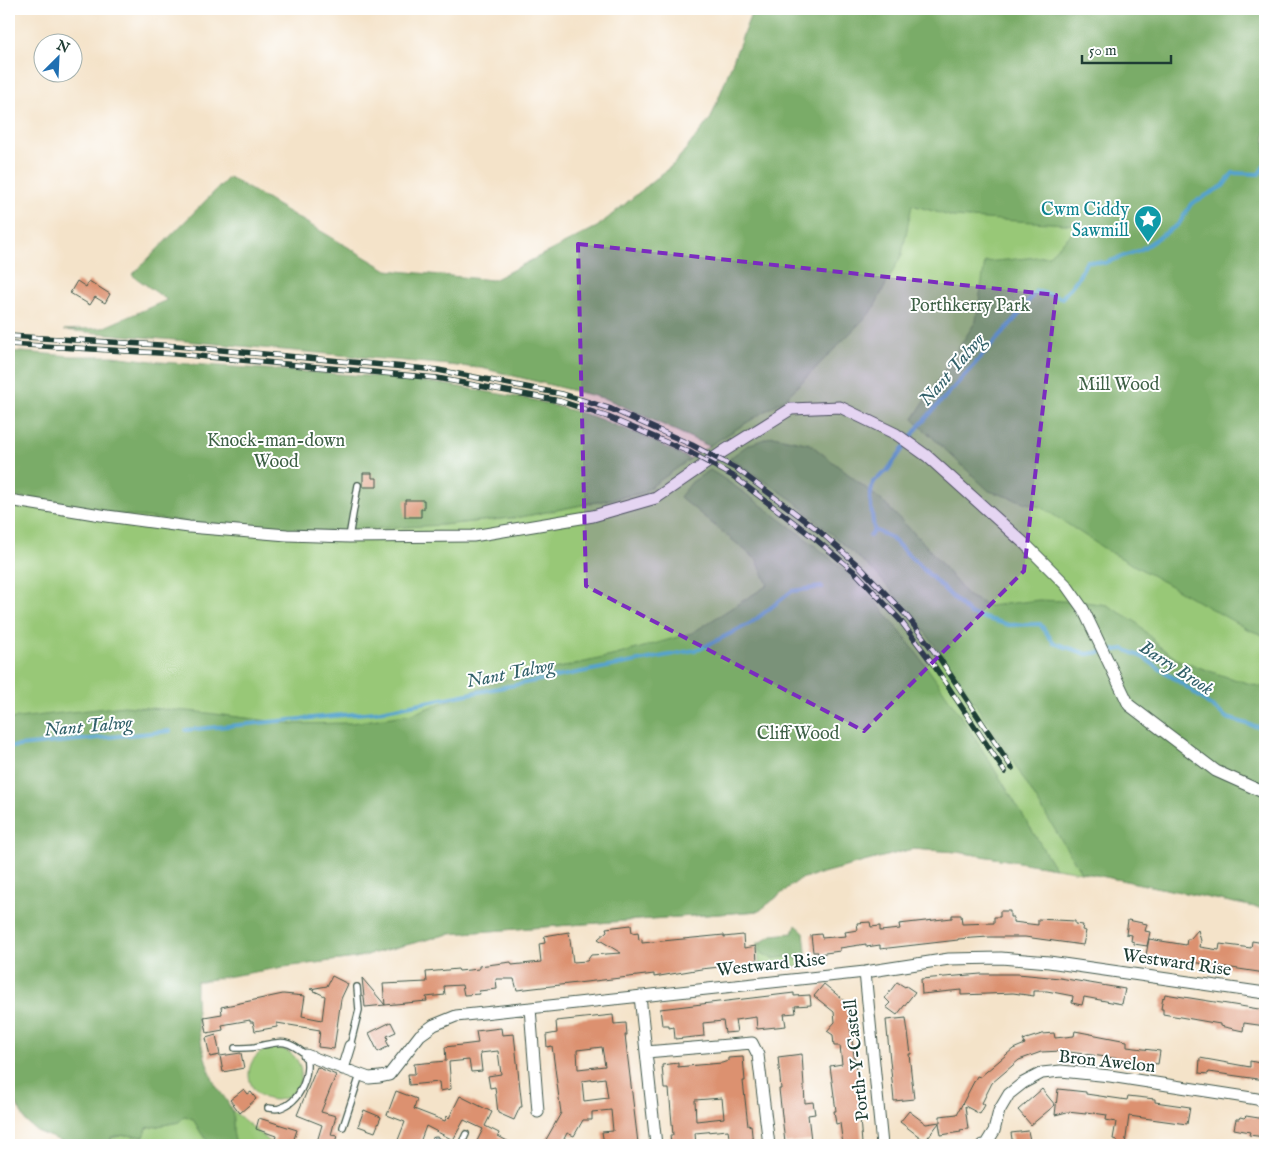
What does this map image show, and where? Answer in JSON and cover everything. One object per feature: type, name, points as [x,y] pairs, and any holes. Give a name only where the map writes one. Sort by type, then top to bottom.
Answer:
[{"type":"street","points":[[9,500],[189,527],[287,535],[431,538],[474,536],[593,516],[656,498],[791,408],[840,407],[901,438],[928,456],[1026,545],[1066,585],[1082,609],[1129,705],[1216,771],[1265,793]]},
{"type":"street","name":"Westward Rise","points":[[306,1055],[369,1078],[380,1077],[389,1074],[420,1035],[434,1025],[456,1016],[865,972],[948,959],[1000,958],[1049,962],[1265,993]]},
{"type":"street","name":"Porth-Y-Castell","points":[[865,972],[882,1145]]},
{"type":"street","points":[[640,996],[656,1145]]},
{"type":"street","points":[[530,1008],[538,1112]]},
{"type":"street","points":[[646,1052],[752,1043],[758,1055],[769,1145]]},
{"type":"street","points":[[343,1069],[350,1046]]},
{"type":"street","name":"Bron Awelon","points":[[985,1145],[994,1131],[999,1111],[1009,1094],[1023,1083],[1042,1073],[1061,1071],[1110,1076],[1239,1096],[1265,1103]]},
{"type":"lane","points":[[350,537],[358,485]]},
{"type":"lane","points":[[350,1046],[359,1010],[357,986]]},
{"type":"lane","points":[[235,1048],[255,1047],[278,1042],[291,1044],[306,1055],[308,1066],[300,1091],[290,1102],[279,1109],[268,1108]]},
{"type":"lane","points":[[343,1127],[360,1075]]},
{"type":"lane","points":[[461,1145],[466,1134]]},
{"type":"highlighted area","points":[[578,244],[1056,295],[1024,571],[864,731],[586,586]]},
{"type":"green space","name":"Porthkerry Park","points":[[753,9],[1265,9],[1265,909],[1081,872],[958,852],[912,849],[800,879],[759,911],[449,934],[355,958],[9,1000],[9,495],[442,525],[521,517],[642,493],[709,446],[607,399],[482,368],[447,365],[493,280],[597,227],[674,164],[711,118]]},
{"type":"green space","name":"Mill Wood","points":[[753,9],[1265,9],[1265,636],[1247,629],[1105,549],[1043,508],[989,491],[913,419],[976,321],[985,262],[1048,256],[1081,225],[953,217],[912,205],[902,254],[872,311],[785,399],[709,446],[607,399],[482,368],[64,330],[102,328],[167,300],[132,275],[229,177],[387,270],[493,280],[597,227],[674,164],[711,118]]},
{"type":"green space","name":"Knock-man-down Wood","points":[[9,351],[72,356],[113,356],[160,362],[383,377],[443,384],[534,400],[592,416],[646,437],[690,459],[642,493],[521,517],[442,525],[332,531],[274,530],[132,516],[9,495]]},
{"type":"green space","points":[[773,436],[810,444],[881,500],[922,541],[968,596],[989,606],[1039,600],[1107,605],[1136,622],[1159,646],[1178,660],[1265,688],[1265,909],[1081,872],[1007,752],[950,666],[911,613],[876,573],[794,501],[730,458],[748,445]]},
{"type":"green space","name":"Cliff Wood","points":[[710,470],[810,542],[865,590],[918,655],[966,724],[1055,868],[958,852],[912,849],[800,879],[759,911],[449,934],[355,958],[284,967],[196,982],[196,1007],[208,1068],[213,1080],[231,1109],[233,1133],[236,1142],[227,1145],[211,1145],[193,1119],[185,1116],[179,1122],[147,1128],[144,1137],[126,1135],[111,1137],[111,1145],[71,1145],[38,1132],[26,1122],[15,1101],[9,1097],[9,719],[124,706],[199,712],[293,724],[351,723],[412,714],[497,682],[616,655],[692,633],[768,585],[757,560],[680,497],[692,482]]},
{"type":"green space","points":[[796,925],[804,932],[807,960],[801,963],[792,956],[772,959],[760,952],[760,943],[772,935],[793,933]]},
{"type":"green space","points":[[757,943],[760,943],[760,952],[792,956],[801,963],[807,960],[807,965],[760,970]]},
{"type":"green space","points":[[275,1048],[285,1050],[293,1056],[299,1064],[301,1074],[299,1084],[293,1092],[285,1098],[275,1100],[265,1098],[257,1092],[251,1084],[249,1074],[251,1064],[257,1056],[265,1050]]},
{"type":"green space","points":[[232,1110],[269,1141],[280,1145],[227,1145],[236,1142],[232,1133]]},
{"type":"green space","points":[[185,1116],[193,1119],[211,1145],[111,1145],[111,1138],[126,1135],[144,1137],[147,1128],[179,1122]]},
{"type":"building","points":[[77,281],[86,287],[89,281],[110,294],[105,303],[95,297],[90,305],[70,293]]},
{"type":"building","points":[[363,473],[372,473],[372,478],[377,478],[377,487],[363,487]]},
{"type":"building","points":[[405,500],[424,500],[424,509],[421,509],[421,517],[405,517]]},
{"type":"building","points":[[1000,911],[1010,911],[1010,917],[1013,917],[1013,922],[1038,925],[1038,919],[1075,921],[1075,924],[1083,925],[1082,930],[1086,931],[1083,945],[1025,937],[989,937],[880,949],[880,945],[866,947],[866,944],[840,948],[840,951],[818,954],[818,952],[813,952],[811,935],[821,934],[822,938],[846,936],[845,932],[858,930],[857,923],[870,922],[871,927],[880,926],[880,931],[900,929],[899,924],[952,918],[952,915],[961,915],[962,924],[994,923],[994,917],[1000,917]]},
{"type":"building","points":[[1128,920],[1147,924],[1145,931],[1150,932],[1147,946],[1134,944],[1131,941],[1132,935],[1126,934]]},
{"type":"building","points":[[631,925],[632,933],[638,932],[639,940],[642,939],[642,943],[724,935],[724,937],[743,935],[744,948],[756,946],[757,963],[701,969],[654,977],[654,974],[517,990],[514,979],[496,979],[497,989],[479,991],[480,994],[464,995],[462,985],[444,986],[445,995],[426,997],[427,1001],[385,1005],[383,984],[427,982],[426,972],[479,969],[479,966],[511,962],[512,965],[541,962],[539,944],[545,943],[544,936],[569,932],[573,962],[587,961],[591,955],[621,953],[598,939],[607,931],[606,928]]},
{"type":"building","points":[[1198,930],[1201,941],[1200,947],[1219,950],[1220,944],[1251,948],[1252,941],[1264,943],[1265,973],[1146,955],[1149,939],[1186,945],[1187,939],[1190,939]]},
{"type":"building","points":[[981,974],[1018,974],[1060,978],[1125,989],[1122,1004],[1084,997],[1082,1005],[1072,1003],[1073,996],[1047,991],[1034,991],[1034,996],[1013,993],[961,995],[961,990],[922,994],[921,979]]},
{"type":"building","points":[[332,976],[348,984],[341,999],[334,1049],[318,1047],[320,1030],[277,1023],[277,1027],[255,1031],[253,1022],[250,1022],[250,1020],[222,1025],[223,1030],[207,1033],[204,1017],[222,1014],[221,1007],[283,994],[305,996],[302,1016],[322,1020],[325,996],[310,989],[327,986]]},
{"type":"building","points":[[362,978],[385,1005],[365,1007]]},
{"type":"building","points":[[897,982],[915,992],[897,1015],[886,1007],[890,1003],[885,998]]},
{"type":"building","points":[[824,984],[847,1003],[862,1104],[859,1105],[861,1145],[843,1145],[840,1123],[836,1124],[830,1066],[842,1064],[840,1046],[834,1046],[833,1035],[827,1031],[835,1022],[834,1012],[814,996]]},
{"type":"building","points":[[794,993],[794,996],[810,995],[811,1005],[795,1006],[796,1013],[784,1014],[786,1026],[757,1029],[756,1017],[735,1020],[737,1032],[725,1033],[723,1021],[703,1023],[704,1036],[675,1039],[674,1027],[669,1028],[669,1025],[662,1025],[660,1009]]},
{"type":"building","points":[[1165,994],[1265,1010],[1265,1026],[1244,1023],[1243,1031],[1220,1026],[1220,1024],[1163,1014],[1163,1009],[1161,1009]]},
{"type":"building","points":[[613,1015],[614,1024],[626,1023],[627,1035],[625,1035],[638,1143],[635,1145],[604,1144],[602,1132],[613,1131],[611,1110],[592,1112],[592,1120],[583,1120],[574,1136],[567,1133],[561,1145],[543,1145],[561,1113],[552,1046],[547,1047],[546,1035],[557,1033],[556,1021]],"holes":[[[602,1047],[605,1066],[578,1069],[577,1050]],[[605,1078],[608,1098],[584,1101],[582,1081]]]},
{"type":"building","points":[[906,1018],[914,1099],[894,1101],[886,1020]]},
{"type":"building","points":[[391,1022],[396,1032],[387,1036],[388,1039],[386,1040],[389,1046],[378,1052],[369,1033]]},
{"type":"building","points":[[501,1028],[502,1035],[514,1034],[522,1107],[520,1107],[514,1120],[498,1113],[495,1087],[490,1088],[488,1076],[501,1074],[498,1051],[480,1053],[482,1071],[471,1072],[469,1060],[449,1062],[451,1089],[440,1091],[439,1082],[409,1085],[408,1074],[415,1074],[414,1064],[446,1061],[445,1047],[478,1043],[476,1031]]},
{"type":"building","points":[[1075,1031],[1127,1041],[1127,1047],[1160,1051],[1158,1064],[1062,1051],[1041,1052],[1019,1060],[992,1083],[982,1103],[985,1105],[980,1114],[965,1106],[968,1129],[941,1135],[939,1123],[925,1141],[900,1122],[909,1111],[926,1124],[940,1122],[940,1116],[957,1114],[977,1076],[980,1077],[1013,1049],[1025,1044],[1023,1040],[1042,1034],[1054,1033],[1055,1038],[1074,1036]]},
{"type":"building","points":[[216,1035],[220,1055],[210,1057],[206,1038]]},
{"type":"building","points":[[241,1053],[244,1068],[223,1072],[220,1056]]},
{"type":"building","points":[[802,1054],[805,1103],[813,1102],[815,1114],[808,1115],[811,1140],[785,1143],[779,1089],[781,1089],[778,1057]]},
{"type":"building","points":[[743,1057],[745,1081],[743,1081],[748,1126],[751,1125],[753,1145],[730,1145],[728,1130],[695,1133],[696,1145],[671,1145],[670,1135],[673,1135],[669,1089],[664,1089],[662,1065],[678,1063],[678,1067],[722,1063],[728,1061],[728,1058]],"holes":[[[722,1098],[724,1118],[696,1121],[695,1100]]]},
{"type":"building","points":[[1200,1058],[1250,1067],[1250,1061],[1265,1064],[1265,1080],[1209,1072],[1208,1074],[1199,1073]]},
{"type":"building","points":[[317,1067],[336,1075],[321,1112],[336,1116],[331,1135],[337,1136],[334,1145],[316,1145],[322,1125],[297,1115]]},
{"type":"building","points":[[244,1089],[248,1094],[251,1092],[256,1099],[240,1113],[230,1100]]},
{"type":"building","points":[[1042,1089],[1055,1105],[1031,1125],[1018,1110]]},
{"type":"building","points":[[1058,1089],[1127,1100],[1128,1096],[1155,1099],[1155,1102],[1190,1107],[1187,1124],[1129,1116],[1125,1145],[1117,1145],[1117,1140],[1113,1139],[1116,1122],[1106,1120],[1107,1115],[1067,1112],[1055,1115]]},
{"type":"building","points":[[396,1091],[417,1099],[414,1109],[445,1121],[447,1116],[449,1118],[460,1096],[492,1112],[485,1126],[499,1133],[498,1136],[515,1145],[475,1145],[483,1129],[464,1120],[453,1140],[426,1126],[419,1145],[410,1145],[398,1140],[405,1122],[387,1115]]},
{"type":"building","points":[[364,1110],[381,1117],[375,1132],[358,1126]]},
{"type":"building","points":[[1246,1116],[1265,1119],[1265,1137],[1249,1135],[1250,1132],[1234,1129],[1236,1119]]},
{"type":"building","points":[[259,1118],[297,1130],[292,1145],[274,1143],[276,1136],[256,1129]]},
{"type":"building","points":[[1028,1131],[1031,1145],[1013,1145],[1011,1133]]},
{"type":"waterway","name":"Nant Talwg","points":[[870,536],[874,530],[870,498],[873,482],[887,471],[919,426],[1016,318],[1036,291],[1062,298],[1078,278],[1087,261],[1105,263],[1140,250],[1179,224],[1191,204],[1223,186],[1233,173],[1259,174],[1265,164]]},
{"type":"waterway","name":"Barry Brook","points":[[874,530],[890,537],[970,614],[1009,625],[1040,624],[1054,643],[1087,654],[1124,649],[1144,658],[1184,685],[1227,718],[1265,729]]},
{"type":"waterway","name":"Nant Talwg","points":[[186,730],[375,712],[700,649],[751,623],[792,591],[822,587]]},
{"type":"waterway","name":"Nant Talwg","points":[[9,747],[170,731]]},
{"type":"railway","points":[[9,336],[177,346],[438,370],[562,394],[611,409],[692,445],[737,469],[818,530],[861,568],[906,615],[940,659],[1012,768]]},
{"type":"railway","points":[[9,344],[176,354],[437,378],[560,401],[608,417],[689,452],[733,476],[813,537],[856,573],[900,620],[933,664],[1005,772]]},
{"type":"place","name":"Cwm Ciddy Sawmill","points":[[1148,243]]}]
